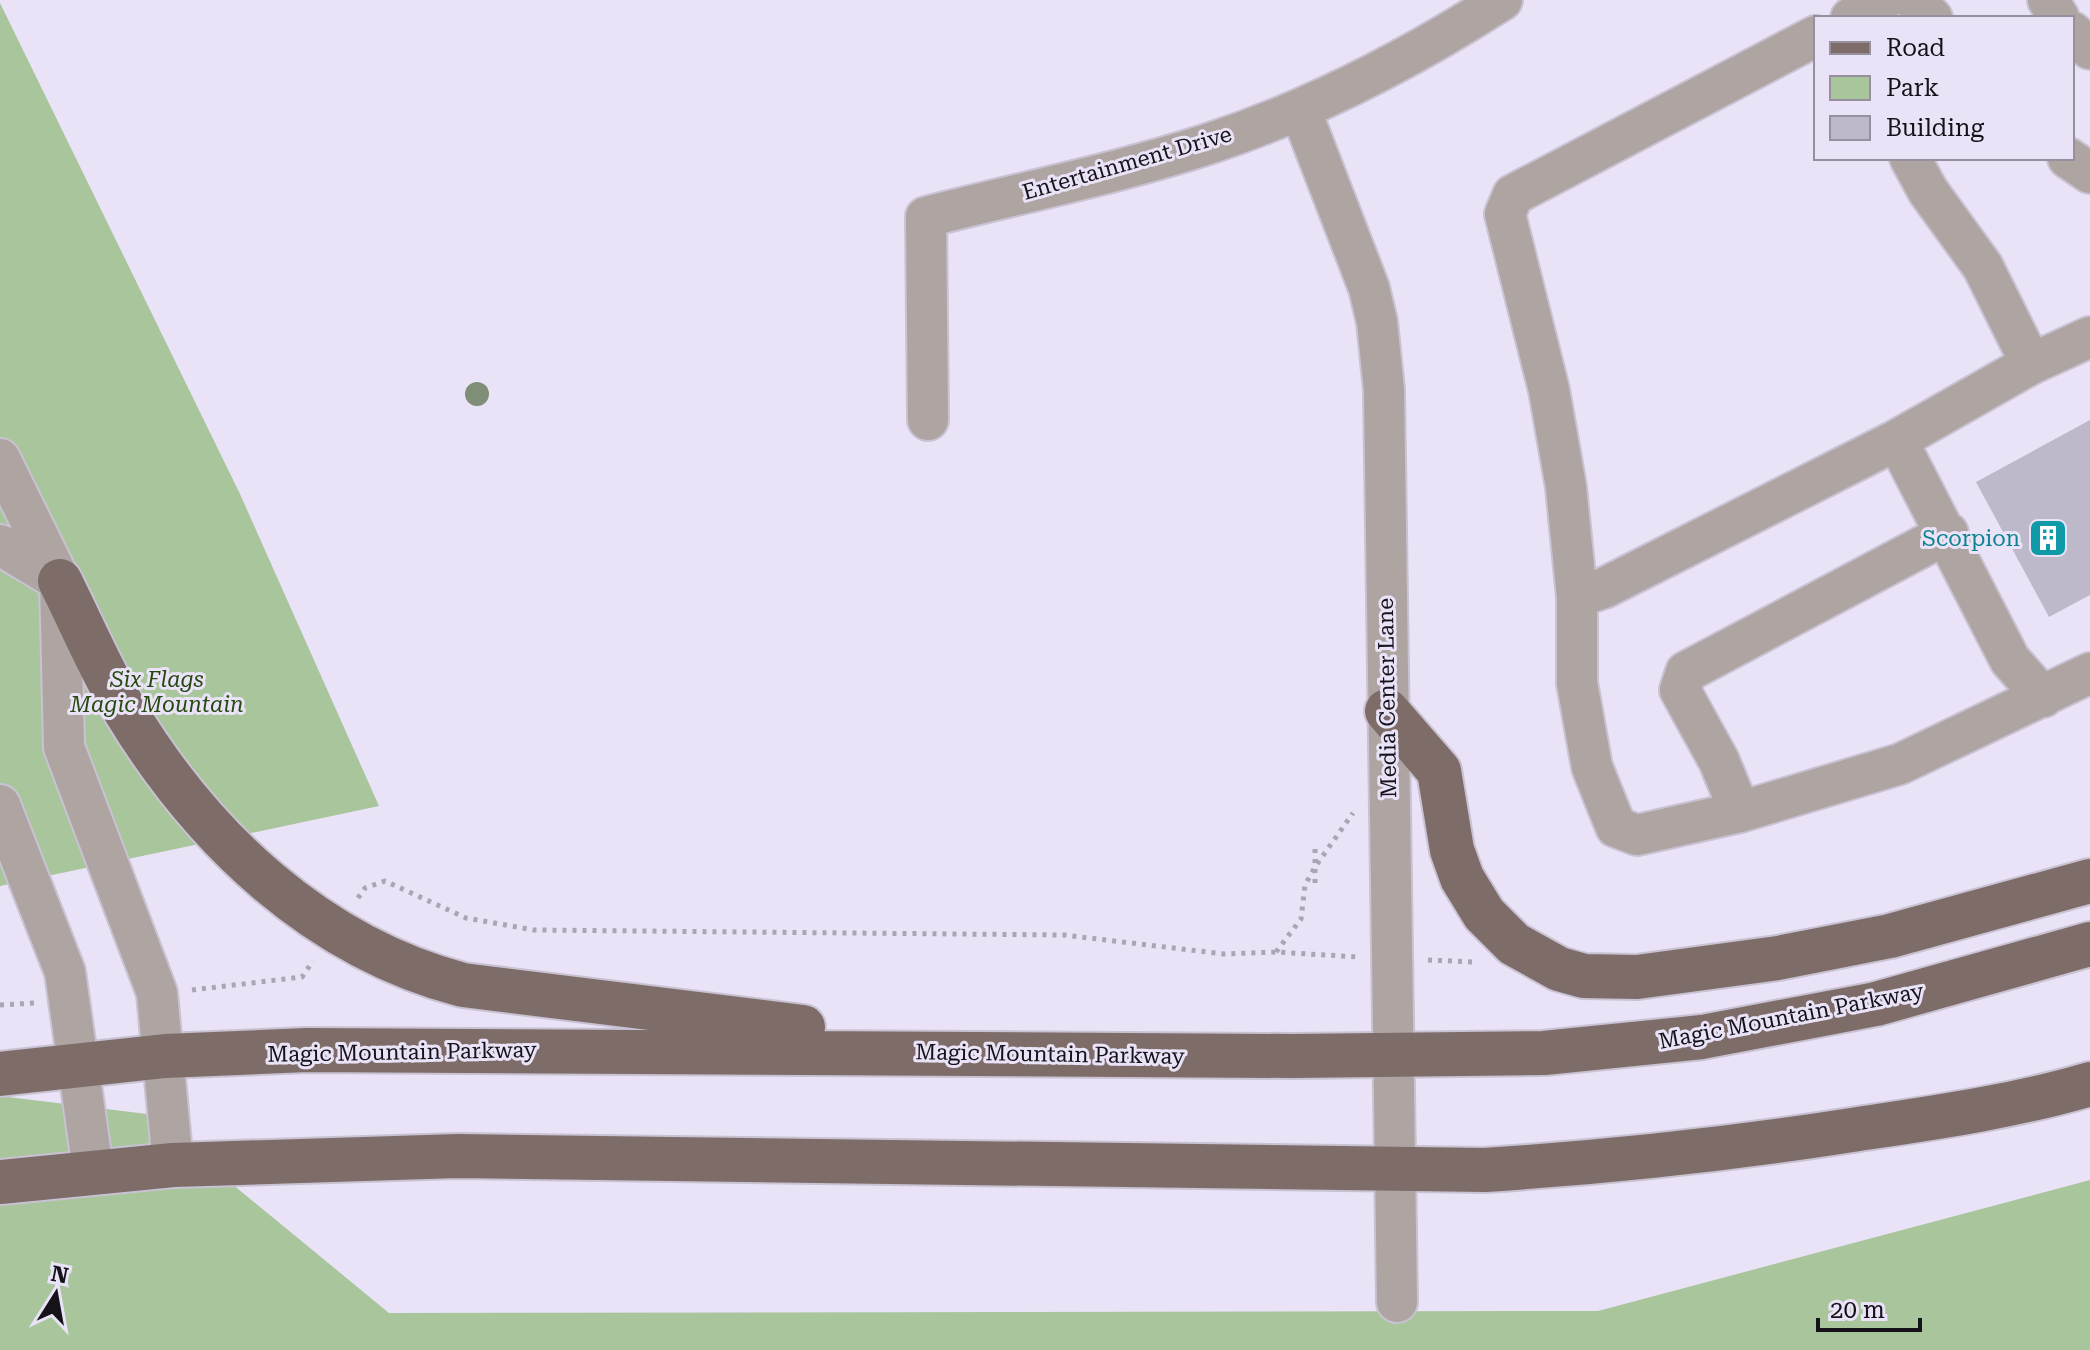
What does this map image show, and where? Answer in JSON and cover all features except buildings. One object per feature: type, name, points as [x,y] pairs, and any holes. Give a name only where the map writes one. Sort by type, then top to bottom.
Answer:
[{"type":"main road","points":[[60,581],[126,712],[212,828],[296,905],[334,932],[373,953],[420,973],[506,993],[1040,1055]]},
{"type":"main road","points":[[1387,711],[1439,771],[1452,850],[1462,878],[1484,914],[1514,944],[1534,957],[1584,976],[1637,977],[1778,958],[1904,932],[2090,881]]},
{"type":"main road","name":"Magic Mountain Parkway","points":[[0,1074],[165,1056],[307,1050],[1040,1055],[1544,1053],[1702,1037],[1876,1004],[2090,944]]},
{"type":"main road","points":[[0,1182],[93,1170],[339,1158],[631,1156],[1485,1170],[1709,1152],[1934,1118],[2051,1095],[2090,1084]]},
{"type":"street","name":"Entertainment Drive","points":[[928,420],[926,217],[1208,144],[1300,109],[1382,71],[1502,0]]},
{"type":"street","points":[[1855,16],[1884,0]]},
{"type":"street","points":[[1914,0],[1930,16]]},
{"type":"street","points":[[2074,34],[2090,49]]},
{"type":"street","points":[[1814,37],[1513,195],[1505,214],[1549,390],[1566,487],[1577,597],[1577,683],[1592,767],[1616,827],[1637,835],[1740,812],[1900,764],[2090,673]]},
{"type":"street","name":"Media Center Lane","points":[[1300,109],[1369,288],[1377,322],[1384,390],[1397,1302]]},
{"type":"street","points":[[1911,160],[1928,191],[1983,267],[2031,364]]},
{"type":"street","points":[[2071,160],[2090,173]]},
{"type":"street","points":[[1577,597],[1604,588],[1897,440],[2031,364],[2090,337]]},
{"type":"street","points":[[1897,440],[1948,533],[2010,660],[2043,697]]},
{"type":"street","points":[[0,459],[60,581],[64,747],[157,993],[173,1165]]},
{"type":"street","points":[[1740,812],[1719,761],[1680,690],[1686,672],[1948,533]]},
{"type":"street","points":[[0,545],[60,581]]},
{"type":"street","points":[[0,805],[65,972],[93,1170]]},
{"type":"path","points":[[1276,952],[1301,919],[1305,885],[1315,867],[1388,765]]},
{"type":"path","points":[[1315,849],[1315,887]]},
{"type":"path","points":[[358,903],[365,888],[385,881],[466,918],[534,930],[1064,935],[1224,954],[1276,952],[1329,956]]},
{"type":"path","points":[[188,991],[302,977],[318,955]]},
{"type":"path","points":[[0,1005],[15,1004]]},
{"type":"green space","name":"Six Flags Magic Mountain","points":[[0,3],[240,494],[379,806],[0,886]]},
{"type":"green space","points":[[0,1096],[147,1114],[389,1313],[1598,1311],[2090,1180],[2090,1350],[0,1350]]},
{"type":"place","name":"Scorpion","points":[[2048,538]]}]
